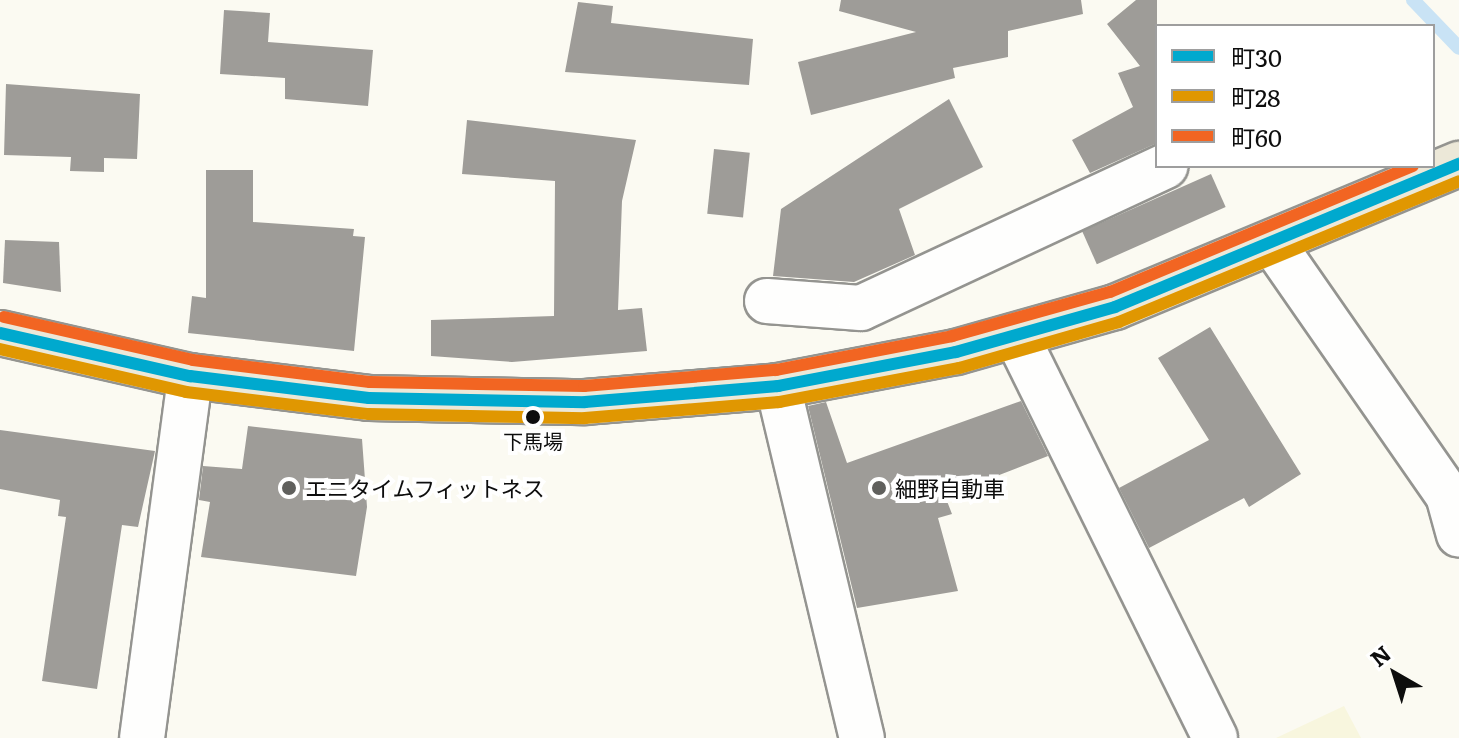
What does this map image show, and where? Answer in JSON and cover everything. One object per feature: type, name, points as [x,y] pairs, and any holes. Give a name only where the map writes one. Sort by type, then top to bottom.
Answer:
[{"type":"main road","points":[[0,333],[190,376],[424,401],[652,400],[778,386],[1017,337],[1274,245],[1426,170]]},
{"type":"street","points":[[767,301],[861,308],[1161,168]]},
{"type":"street","points":[[1274,245],[1448,495],[1459,535]]},
{"type":"street","points":[[1017,337],[1215,738]]},
{"type":"street","points":[[142,738],[190,376]]},
{"type":"street","points":[[778,386],[862,738]]},
{"type":"shaded area","points":[[1344,706],[1361,738],[1276,738]]},
{"type":"building","points":[[841,0],[1081,0],[1083,14],[1008,31],[1008,57],[953,68],[955,78],[811,115],[798,62],[916,32],[839,11]]},
{"type":"building","points":[[1136,0],[1157,0],[1155,144],[1090,173],[1072,140],[1133,107],[1118,73],[1140,66],[1107,24]]},
{"type":"building","points":[[578,2],[613,6],[611,23],[753,39],[749,85],[565,72]]},
{"type":"building","points":[[224,10],[270,13],[268,42],[373,50],[368,106],[285,99],[285,78],[220,74]]},
{"type":"building","points":[[6,84],[140,94],[137,159],[104,158],[104,172],[70,171],[71,157],[4,155]]},
{"type":"building","points":[[949,99],[983,167],[899,209],[915,255],[854,282],[773,276],[781,209]]},
{"type":"building","points":[[467,120],[636,140],[622,201],[618,310],[642,308],[647,351],[512,362],[431,356],[431,320],[554,316],[555,181],[462,174]]},
{"type":"building","points":[[714,149],[750,153],[743,217],[707,214]]},
{"type":"building","points":[[206,170],[253,170],[253,222],[354,229],[353,236],[365,237],[354,351],[188,333],[192,296],[206,298]]},
{"type":"building","points":[[1211,174],[1226,207],[1097,264],[1082,231]]},
{"type":"building","points":[[5,240],[59,242],[61,292],[3,283]]},
{"type":"building","points":[[1210,327],[1301,474],[1249,507],[1244,498],[1149,548],[1119,488],[1209,440],[1158,358]]},
{"type":"building","points":[[1021,401],[1048,456],[945,496],[952,514],[938,518],[958,591],[857,608],[808,406],[826,402],[847,463]]},
{"type":"building","name":"エニタイムフィットネス","points":[[248,426],[362,439],[367,507],[356,576],[201,557],[210,502],[199,500],[203,466],[242,469]]},
{"type":"building","points":[[0,430],[155,451],[138,527],[122,525],[97,689],[42,681],[66,517],[58,516],[60,500],[0,489]]},
{"type":"waterway","points":[[1413,0],[1459,48]]},
{"type":"transit line","name":"町30","points":[[0,333],[190,376],[369,398],[585,402],[778,386],[956,352],[1115,307],[1459,164]]},
{"type":"transit line","name":"町60","points":[[4,317],[193,360],[370,382],[584,386],[776,370],[952,336],[1110,292],[1408,168]]},
{"type":"transit line","name":"町28","points":[[0,349],[186,392],[369,414],[585,418],[779,402],[959,368],[1119,322],[1459,181]]},
{"type":"place","name":"下馬場","points":[[533,417]]},
{"type":"place","name":"エニタイムフィットネス","points":[[289,488]]},
{"type":"place","name":"細野自動車","points":[[879,488]]}]
